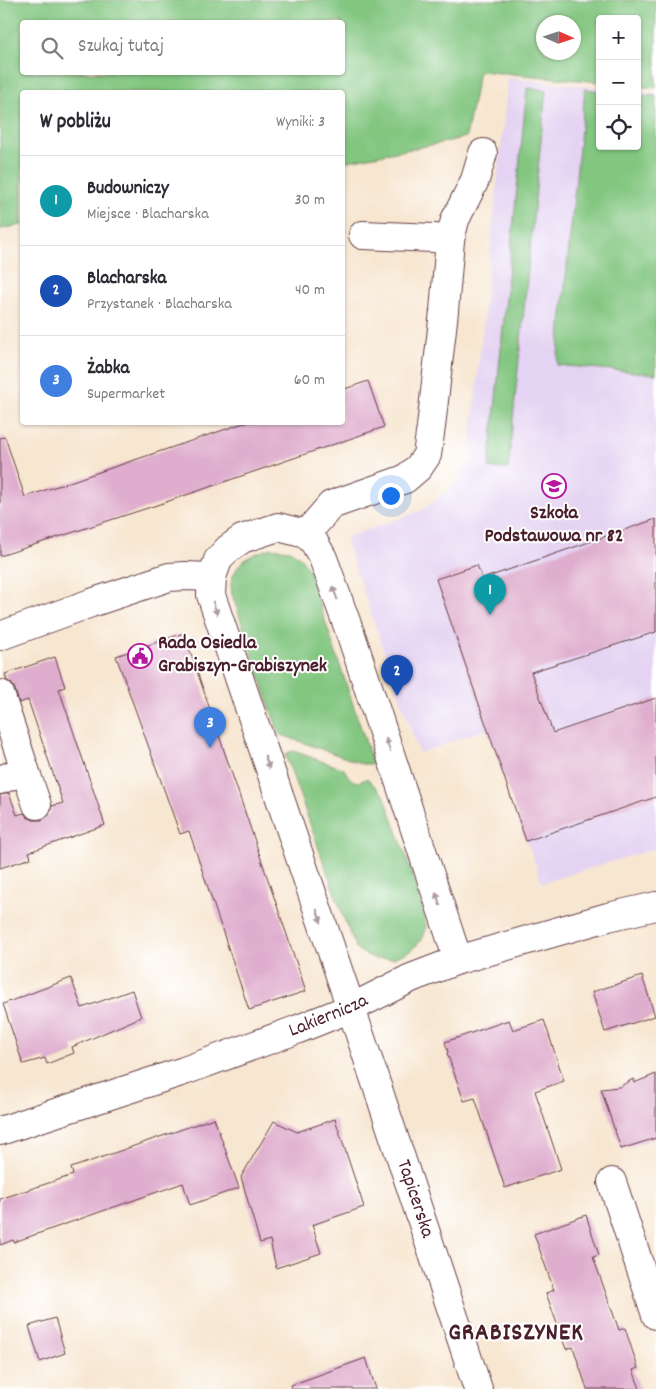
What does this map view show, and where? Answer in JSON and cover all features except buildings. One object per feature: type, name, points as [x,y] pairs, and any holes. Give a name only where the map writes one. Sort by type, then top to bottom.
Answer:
[{"type":"street","points":[[306,534],[332,505],[405,479],[419,467],[427,454],[444,311],[450,240],[455,220],[476,180],[483,152]]},
{"type":"street","points":[[363,235],[429,237],[450,240]]},
{"type":"street","points":[[0,636],[169,577],[212,577],[218,560],[228,549],[242,539],[278,527],[306,534],[314,542],[323,558],[352,638],[458,960]]},
{"type":"street","name":"Tapicerska","points":[[212,577],[211,596],[352,1008],[478,1389]]},
{"type":"street","points":[[0,694],[38,806]]},
{"type":"street","points":[[0,780],[25,770]]},
{"type":"street","name":"Lakiernicza","points":[[0,1131],[184,1071],[296,1030],[352,1008],[411,978],[458,960],[608,917],[656,906]]},
{"type":"street","points":[[612,1182],[656,1315]]},
{"type":"shaded area","name":"Szkoła Podstawowa nr 82","points":[[508,78],[596,88],[596,150],[641,150],[641,92],[656,94],[656,848],[542,883],[487,729],[419,753],[345,538],[423,510],[458,481],[469,460]]},
{"type":"green space","points":[[0,0],[656,0],[656,88],[641,86],[641,15],[596,15],[596,82],[479,71],[466,137],[345,162],[345,90],[20,90],[20,225],[0,229]]},
{"type":"green space","points":[[527,88],[546,90],[508,469],[489,468]]},
{"type":"green space","points":[[585,89],[596,90],[596,150],[641,150],[641,95],[656,96],[656,374],[557,365]]},
{"type":"green space","points":[[271,548],[290,550],[301,558],[316,582],[313,585],[373,764],[363,764],[279,734],[231,588],[234,575],[242,562],[250,556]]},
{"type":"green space","points":[[293,751],[344,769],[353,781],[359,782],[367,778],[384,795],[411,870],[425,918],[426,930],[422,940],[410,951],[394,958],[375,959],[357,950],[344,919],[285,754]]},
{"type":"place","name":"Szkoła Podstawowa nr 82","points":[[554,486]]},
{"type":"place","name":"Budowniczy","points":[[490,615]]},
{"type":"place","name":"Rada Osiedla Grabiszyn-Grabiszynek","points":[[140,656]]},
{"type":"place","name":"Blacharska","points":[[397,696]]},
{"type":"place","name":"Żabka","points":[[210,748]]},
{"type":"district","name":"GRABISZYNEK","points":[[516,1334]]}]
